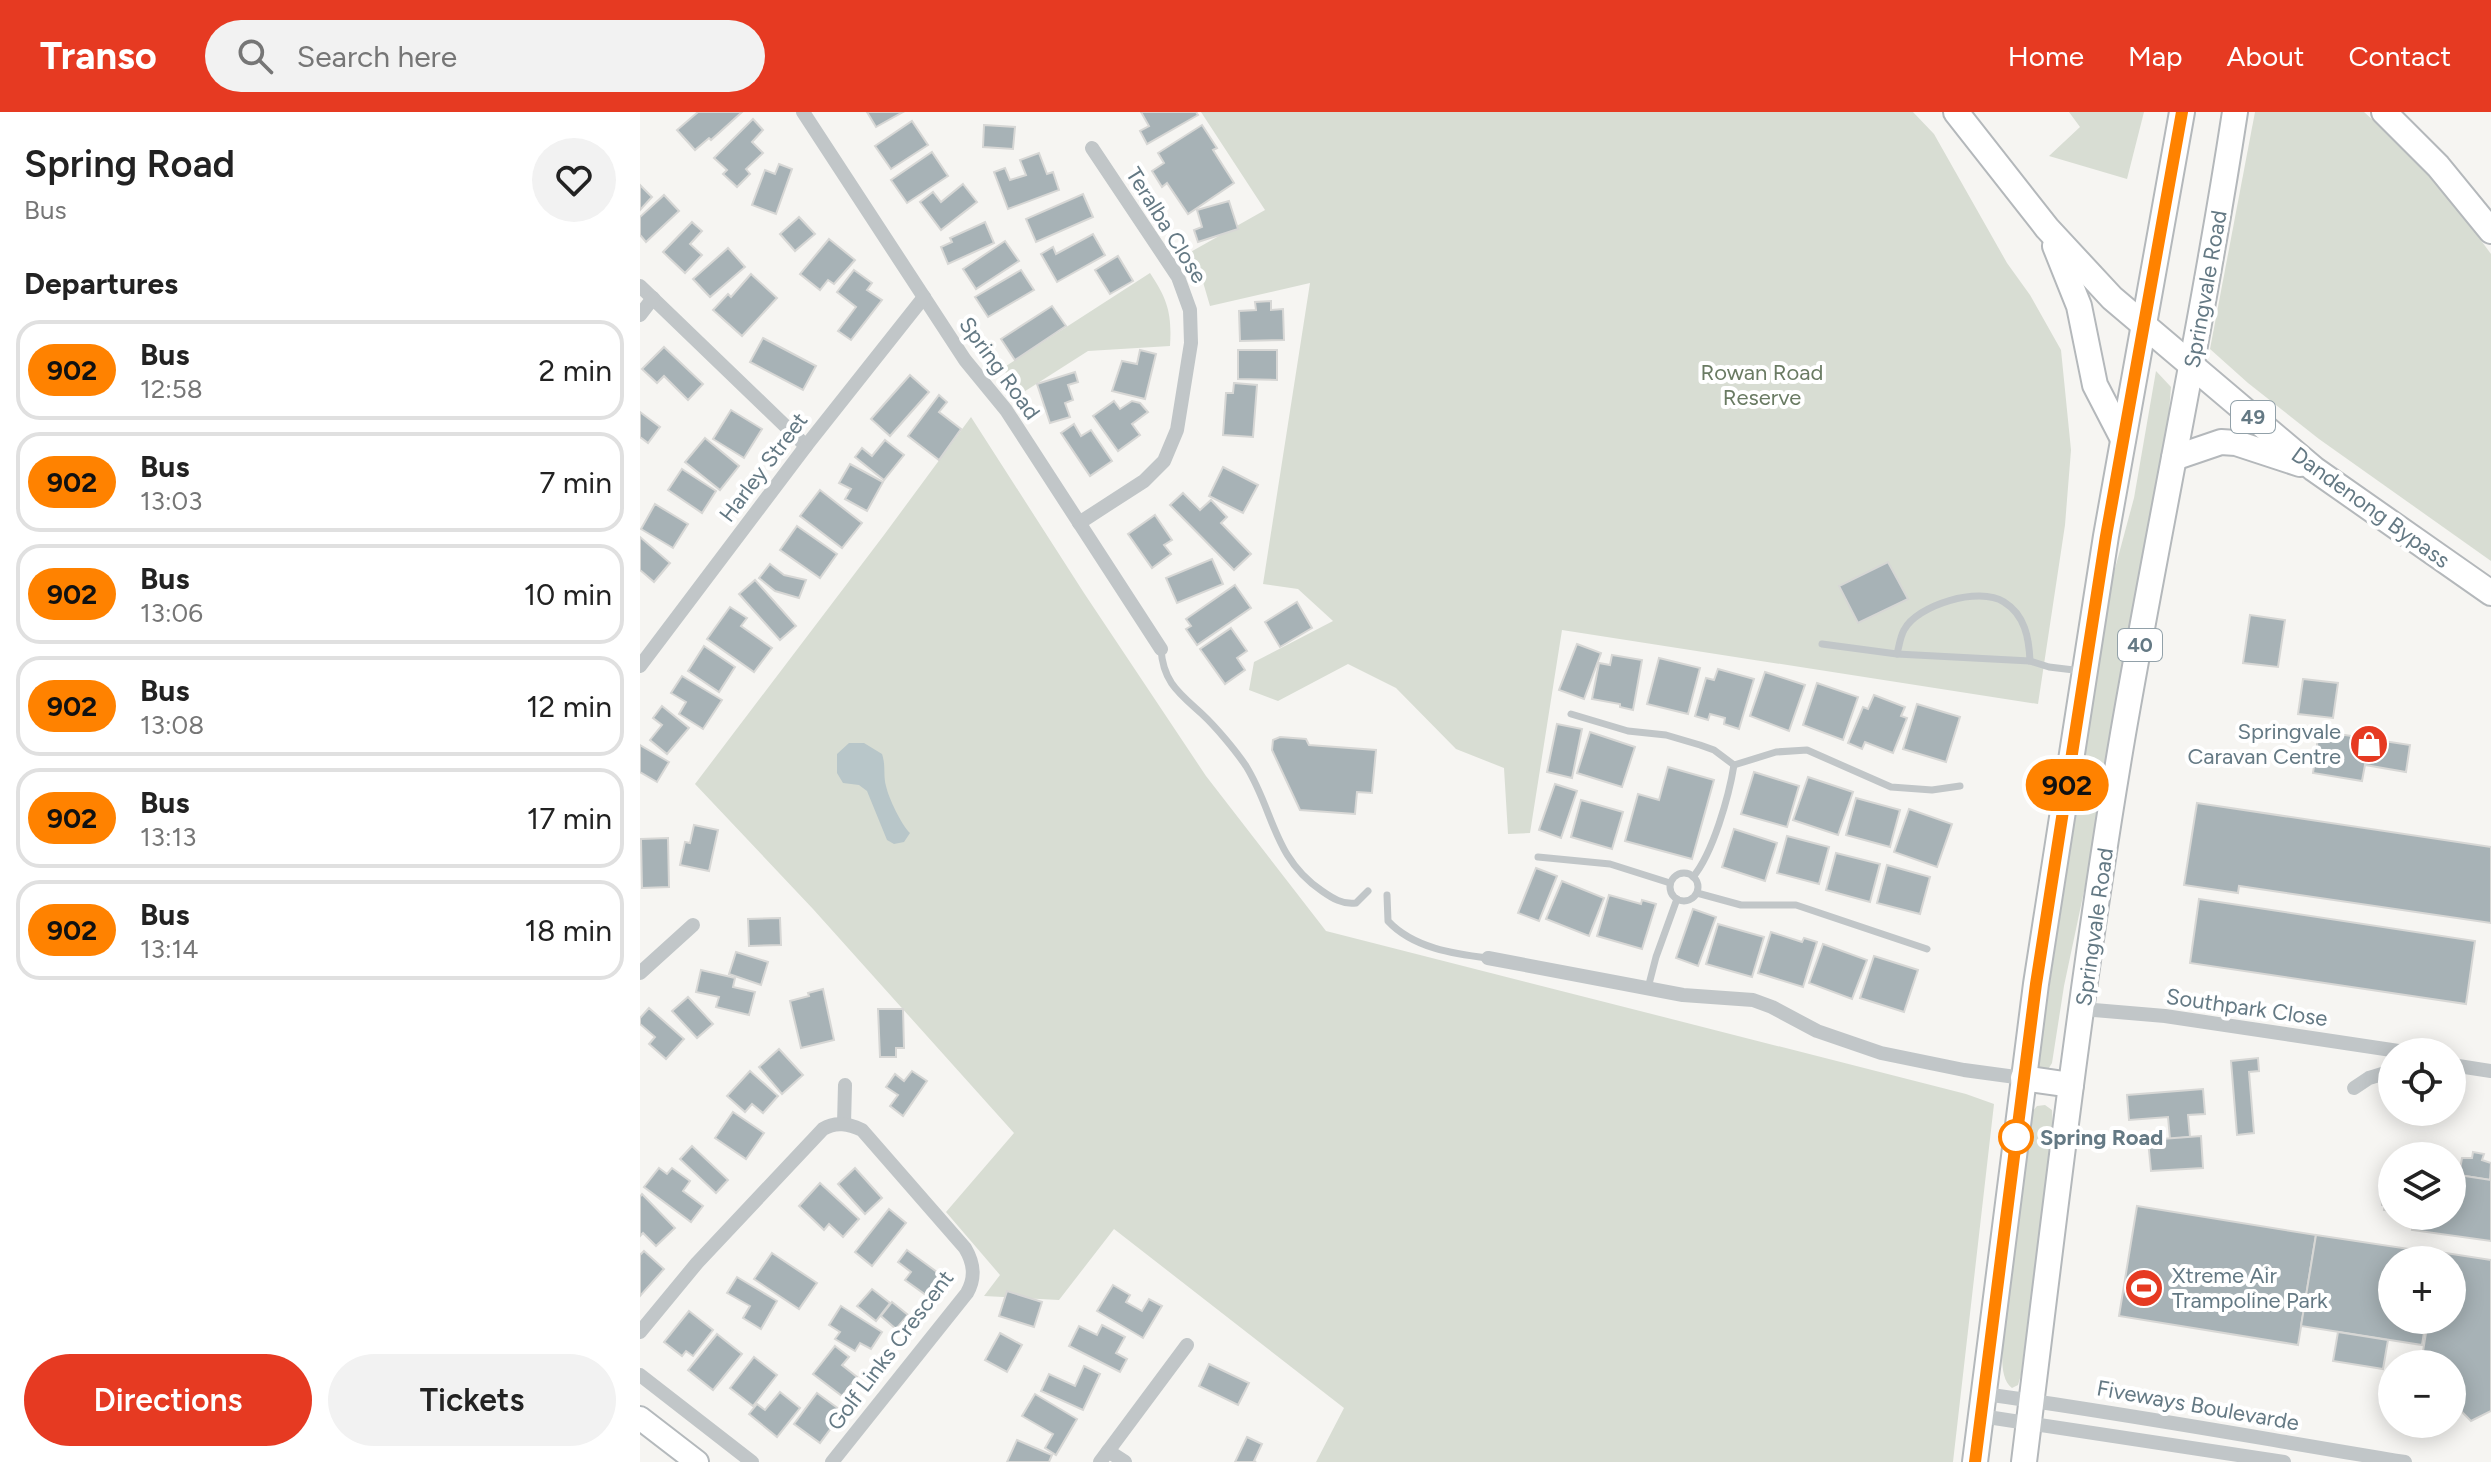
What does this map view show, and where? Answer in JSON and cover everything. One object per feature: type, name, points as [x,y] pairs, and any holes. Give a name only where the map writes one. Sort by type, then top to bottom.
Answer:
[{"type":"highway","name":"49","points":[[1956,112],[2047,228],[2112,298],[2143,323]]},
{"type":"highway","name":"40","points":[[1975,1462],[2023,1078],[2085,672],[2143,323],[2182,112]]},
{"type":"highway","name":"Springvale Road","points":[[2024,1462],[2071,1085],[2121,746],[2217,226],[2235,112]]},
{"type":"highway","points":[[2384,112],[2438,166],[2491,231]]},
{"type":"highway","points":[[2047,228],[2075,291],[2095,385],[2123,439]]},
{"type":"highway","name":"Dandenong Bypass","points":[[2143,323],[2314,469],[2491,593]]},
{"type":"highway","points":[[2174,458],[2221,442],[2236,443],[2314,469]]},
{"type":"highway","points":[[2023,1078],[2071,1085]]},
{"type":"main road","points":[[640,1418],[697,1462]]},
{"type":"street","name":"Spring Road","points":[[803,112],[968,365],[1006,410],[1161,649]]},
{"type":"street","name":"Teralba Close","points":[[1079,523],[1144,481],[1164,461],[1177,430],[1191,343],[1190,310],[1178,277],[1092,148]]},
{"type":"street","points":[[640,286],[806,446]]},
{"type":"street","name":"Harley Street","points":[[640,666],[806,446],[924,297]]},
{"type":"street","points":[[640,315],[653,298]]},
{"type":"street","points":[[640,973],[693,925]]},
{"type":"street","points":[[1488,958],[1683,995],[1753,1000],[1817,1031],[1871,1050],[1922,1062],[2023,1078]]},
{"type":"street","name":"Southpark Close","points":[[2082,1009],[2165,1016],[2378,1048]]},
{"type":"street","points":[[2466,1067],[2491,1071]]},
{"type":"street","points":[[2354,1088],[2378,1075]]},
{"type":"street","points":[[640,1332],[697,1263],[823,1129],[844,1124],[845,1085]]},
{"type":"street","name":"Golf Links Crescent","points":[[832,1462],[973,1282],[971,1257],[965,1248],[862,1130],[844,1124]]},
{"type":"street","points":[[1125,1462],[1104,1456],[1187,1345]]},
{"type":"street","points":[[640,1375],[752,1462]]},
{"type":"street","name":"Fiveways Boulevarde","points":[[1982,1405],[2333,1456],[2405,1462]]},
{"type":"street","name":"Fiveways Boulevarde","points":[[1982,1405],[2284,1462]]},
{"type":"lane","points":[[1897,654],[1904,629],[1924,610],[1951,600],[1978,596],[2002,600],[2021,616],[2029,641],[2030,661]]},
{"type":"lane","points":[[1822,644],[1897,654],[2030,661],[2085,672]]},
{"type":"lane","points":[[1161,649],[1164,670],[1181,696],[1203,715],[1245,766],[1279,842],[1299,871],[1317,888],[1344,903],[1356,903],[1368,891]]},
{"type":"lane","points":[[1571,714],[1628,731],[1661,734],[1700,745],[1714,750],[1734,765]]},
{"type":"lane","points":[[1734,765],[1776,752],[1807,750],[1891,787],[1932,790],[1960,786]]},
{"type":"lane","points":[[1693,877],[1706,857],[1730,788],[1734,765]]},
{"type":"lane","points":[[1538,857],[1610,864],[1670,883]]},
{"type":"lane","points":[[1670,883],[1679,876],[1693,877]]},
{"type":"lane","points":[[1693,877],[1698,884],[1697,893]]},
{"type":"lane","points":[[1670,883],[1670,893],[1677,899],[1688,899],[1697,893],[1741,905],[1796,905],[1927,949]]},
{"type":"lane","points":[[1387,895],[1388,921],[1406,936],[1424,945],[1488,958]]},
{"type":"lane","points":[[1648,989],[1677,899]]},
{"type":"green space","name":"Rowan Road Reserve","points":[[1201,112],[1913,112],[1934,134],[2007,263],[2030,295],[2061,350],[2071,450],[2065,525],[2038,704],[1562,630],[1530,833],[1508,834],[1504,768],[1456,749],[1396,688],[1348,664],[1278,701],[1249,690],[1254,662],[1333,621],[1298,589],[1263,584],[1310,283],[1210,306],[1203,282],[1187,254],[1265,210]]},
{"type":"green space","points":[[2069,112],[2144,112],[2127,179],[2049,156],[2080,127]]},
{"type":"green space","points":[[2255,112],[2364,112],[2403,147],[2431,178],[2491,254],[2491,561],[2319,439],[2210,349]]},
{"type":"green space","points":[[1150,273],[1168,308],[1170,346],[1088,351],[1019,395],[1003,368]]},
{"type":"green space","points":[[2156,371],[2171,387],[2169,412],[2087,877],[2064,986],[2052,1063],[2047,1071],[2039,1069],[2038,1065],[2041,1040],[2113,576],[2134,498]]},
{"type":"green space","points":[[971,417],[1206,776],[1326,931],[1966,1094],[1994,1104],[1953,1462],[1316,1462],[1344,1408],[1114,1229],[1059,1300],[984,1296],[1000,1275],[946,1212],[1014,1133],[813,909],[695,784]]},
{"type":"green space","points":[[2045,1105],[2052,1110],[2053,1127],[2021,1375],[2018,1385],[2012,1388],[2005,1379],[2003,1340],[2032,1112],[2037,1106]]},
{"type":"shaded area","points":[[849,743],[864,743],[882,754],[888,791],[899,818],[910,833],[904,842],[894,844],[887,840],[867,791],[859,785],[843,783],[837,773],[837,754]]},
{"type":"building","points":[[698,112],[742,112],[695,150],[677,130]]},
{"type":"building","points":[[867,112],[903,112],[876,127]]},
{"type":"building","points":[[1141,112],[1196,112],[1198,115],[1147,144],[1140,131],[1149,126]]},
{"type":"building","points":[[753,119],[763,130],[752,142],[763,153],[746,169],[750,174],[737,187],[723,174],[727,170],[714,158]]},
{"type":"building","points":[[912,121],[928,145],[891,169],[875,146]]},
{"type":"building","points":[[984,125],[1015,127],[1013,149],[983,147]]},
{"type":"building","points":[[1202,125],[1217,148],[1213,150],[1234,183],[1188,214],[1167,183],[1162,187],[1152,171],[1164,163],[1158,153]]},
{"type":"building","points":[[932,152],[948,176],[907,203],[891,180]]},
{"type":"building","points":[[1039,153],[1047,174],[1053,172],[1059,190],[1008,209],[994,172],[1005,168],[1010,180],[1026,175],[1020,160]]},
{"type":"building","points":[[779,164],[792,169],[776,214],[752,205],[765,170],[775,174]]},
{"type":"building","points":[[963,184],[977,202],[941,230],[920,202],[933,192],[941,202]]},
{"type":"building","points":[[640,185],[652,197],[640,210]]},
{"type":"building","points":[[1083,194],[1093,217],[1036,242],[1026,219]]},
{"type":"building","points":[[664,195],[679,211],[646,242],[640,235],[640,217]]},
{"type":"building","points":[[1229,201],[1238,229],[1198,242],[1194,230],[1202,227],[1197,210]]},
{"type":"building","points":[[799,217],[815,234],[795,251],[780,234]]},
{"type":"building","points":[[692,222],[702,231],[690,244],[702,255],[685,273],[663,252]]},
{"type":"building","points":[[985,222],[994,243],[948,264],[941,247],[952,242],[950,238]]},
{"type":"building","points":[[1093,234],[1105,255],[1057,282],[1041,254],[1053,247],[1056,254]]},
{"type":"building","points":[[829,239],[855,260],[834,284],[828,280],[820,290],[800,274]]},
{"type":"building","points":[[1005,241],[1019,261],[976,289],[963,269]]},
{"type":"building","points":[[728,248],[745,267],[710,297],[693,279]]},
{"type":"building","points":[[1118,256],[1133,281],[1110,294],[1095,270]]},
{"type":"building","points":[[854,270],[872,283],[867,290],[882,300],[851,340],[838,331],[856,307],[837,292]]},
{"type":"building","points":[[1021,270],[1034,290],[988,317],[975,297]]},
{"type":"building","points":[[751,274],[777,298],[742,336],[713,310],[728,294],[731,297]]},
{"type":"building","points":[[1271,301],[1271,310],[1283,309],[1284,340],[1240,341],[1239,311],[1256,310],[1255,302]]},
{"type":"building","points":[[1052,306],[1066,326],[1015,360],[1001,339]]},
{"type":"building","points":[[763,338],[816,366],[803,390],[750,362]]},
{"type":"building","points":[[664,347],[703,384],[688,400],[664,376],[657,383],[642,369]]},
{"type":"building","points":[[1140,350],[1156,354],[1145,399],[1112,391],[1122,361],[1137,364]]},
{"type":"building","points":[[1238,350],[1277,350],[1277,380],[1238,379]]},
{"type":"building","points":[[1075,372],[1078,382],[1068,385],[1073,400],[1065,403],[1070,417],[1050,423],[1037,384]]},
{"type":"building","points":[[910,375],[929,392],[890,436],[871,419]]},
{"type":"building","points":[[1234,383],[1257,385],[1253,437],[1223,435],[1226,393],[1233,393]]},
{"type":"building","points":[[939,395],[947,402],[939,412],[961,429],[939,460],[908,436]]},
{"type":"building","points":[[1114,401],[1120,409],[1132,401],[1140,403],[1148,412],[1132,424],[1140,435],[1118,451],[1093,416]]},
{"type":"building","points":[[731,410],[762,429],[744,458],[713,439]]},
{"type":"building","points":[[640,412],[660,427],[648,443],[640,437]]},
{"type":"building","points":[[1074,424],[1081,436],[1091,430],[1112,461],[1090,476],[1061,433]]},
{"type":"building","points":[[705,438],[739,466],[720,490],[685,462]]},
{"type":"building","points":[[885,440],[904,455],[884,480],[855,457],[862,448],[872,456]]},
{"type":"building","points":[[850,464],[883,482],[867,511],[845,499],[851,489],[839,483]]},
{"type":"building","points":[[1223,467],[1258,485],[1243,513],[1209,496]]},
{"type":"building","points":[[682,469],[716,491],[702,513],[668,490]]},
{"type":"building","points":[[820,490],[862,523],[842,548],[800,516]]},
{"type":"building","points":[[1183,493],[1200,510],[1211,500],[1227,517],[1221,523],[1251,554],[1234,570],[1170,505]]},
{"type":"building","points":[[655,504],[688,524],[673,548],[641,529]]},
{"type":"building","points":[[1155,515],[1172,540],[1164,545],[1171,554],[1152,568],[1128,534]]},
{"type":"building","points":[[797,526],[837,554],[820,578],[780,550]]},
{"type":"building","points":[[640,537],[670,563],[654,582],[640,570]]},
{"type":"building","points":[[1212,559],[1223,584],[1177,603],[1166,578]]},
{"type":"building","points":[[1888,562],[1908,599],[1858,623],[1839,586]]},
{"type":"building","points":[[770,564],[784,575],[806,580],[799,598],[775,591],[759,578]]},
{"type":"building","points":[[755,580],[796,626],[780,640],[739,594]]},
{"type":"building","points":[[1235,585],[1251,608],[1197,645],[1186,629],[1191,626],[1186,619]]},
{"type":"building","points":[[1297,602],[1312,628],[1280,647],[1265,622]]},
{"type":"building","points":[[730,607],[747,618],[741,626],[772,648],[754,672],[707,639]]},
{"type":"building","points":[[2250,615],[2285,620],[2278,667],[2243,663]]},
{"type":"building","points":[[1231,628],[1247,651],[1237,658],[1245,670],[1225,684],[1200,649]]},
{"type":"building","points":[[1577,644],[1601,653],[1584,699],[1559,690]]},
{"type":"building","points":[[704,646],[735,667],[719,692],[688,671]]},
{"type":"building","points":[[1612,655],[1642,660],[1633,710],[1620,707],[1620,704],[1592,699],[1599,663],[1610,665]]},
{"type":"building","points":[[1659,658],[1700,668],[1688,714],[1647,704]]},
{"type":"building","points":[[1718,669],[1754,679],[1739,729],[1724,724],[1725,718],[1710,714],[1708,720],[1695,716],[1706,678],[1714,680]]},
{"type":"building","points":[[1765,672],[1805,685],[1789,731],[1750,716]]},
{"type":"building","points":[[682,676],[722,700],[703,729],[679,714],[686,702],[671,693]]},
{"type":"building","points":[[2303,679],[2338,683],[2333,718],[2298,714]]},
{"type":"building","points":[[1817,683],[1858,697],[1843,740],[1803,725]]},
{"type":"building","points":[[1874,695],[1905,707],[1901,716],[1907,718],[1893,753],[1865,742],[1862,749],[1848,743],[1863,707],[1868,709]]},
{"type":"building","points":[[1917,704],[1960,717],[1946,762],[1903,749]]},
{"type":"building","points":[[662,706],[689,728],[667,754],[650,740],[662,725],[653,718]]},
{"type":"building","points":[[1557,724],[1582,729],[1572,778],[1547,772]]},
{"type":"building","points":[[2319,731],[2410,745],[2406,772],[2365,765],[2362,781],[2313,773]]},
{"type":"building","points":[[1590,732],[1635,747],[1622,787],[1577,773]]},
{"type":"building","points":[[1280,737],[1306,739],[1309,745],[1376,750],[1372,793],[1357,792],[1355,814],[1300,810],[1272,750],[1273,740]]},
{"type":"building","points":[[640,745],[669,762],[657,782],[640,772]]},
{"type":"building","points":[[1668,767],[1714,780],[1692,859],[1625,841],[1638,794],[1659,800]]},
{"type":"building","points":[[1754,772],[1799,786],[1787,827],[1741,814]]},
{"type":"building","points":[[1808,777],[1853,792],[1838,835],[1793,820]]},
{"type":"building","points":[[1555,784],[1577,791],[1561,838],[1539,830]]},
{"type":"building","points":[[1856,798],[1900,810],[1890,847],[1846,835]]},
{"type":"building","points":[[1581,800],[1623,812],[1612,849],[1571,837]]},
{"type":"building","points":[[2197,803],[2491,847],[2491,923],[2239,886],[2238,893],[2184,885]]},
{"type":"building","points":[[1909,809],[1952,824],[1937,867],[1894,852]]},
{"type":"building","points":[[694,825],[718,830],[709,871],[680,865],[685,842],[690,843]]},
{"type":"building","points":[[1734,829],[1777,843],[1765,881],[1722,867]]},
{"type":"building","points":[[1787,836],[1829,847],[1819,884],[1777,873]]},
{"type":"building","points":[[668,838],[669,887],[642,888],[641,839]]},
{"type":"building","points":[[1836,853],[1880,864],[1870,902],[1826,890]]},
{"type":"building","points":[[1887,865],[1930,877],[1920,914],[1877,903]]},
{"type":"building","points":[[1536,868],[1557,876],[1539,921],[1518,913]]},
{"type":"building","points":[[1562,881],[1604,898],[1589,936],[1546,919]]},
{"type":"building","points":[[1609,895],[1641,904],[1642,900],[1656,904],[1642,949],[1597,936]]},
{"type":"building","points":[[2199,899],[2475,941],[2466,1004],[2190,963]]},
{"type":"building","points":[[1693,909],[1716,917],[1698,966],[1676,958]]},
{"type":"building","points":[[780,918],[781,945],[749,946],[748,919]]},
{"type":"building","points":[[1718,924],[1764,937],[1752,977],[1706,964]]},
{"type":"building","points":[[1771,932],[1802,942],[1804,938],[1817,942],[1803,987],[1758,973]]},
{"type":"building","points":[[1823,944],[1867,960],[1852,999],[1809,983]]},
{"type":"building","points":[[736,952],[768,962],[761,985],[729,974]]},
{"type":"building","points":[[1874,956],[1918,970],[1904,1012],[1860,998]]},
{"type":"building","points":[[701,970],[735,978],[733,987],[755,992],[749,1015],[716,1007],[719,997],[696,992]]},
{"type":"building","points":[[823,989],[834,1040],[801,1048],[790,1001]]},
{"type":"building","points":[[688,997],[713,1024],[697,1038],[672,1011]]},
{"type":"building","points":[[649,1008],[684,1039],[666,1059],[649,1044],[655,1037],[640,1024],[640,1018]]},
{"type":"building","points":[[878,1009],[903,1009],[904,1048],[896,1048],[896,1057],[880,1057]]},
{"type":"building","points":[[779,1049],[803,1075],[782,1094],[759,1067]]},
{"type":"building","points":[[2258,1058],[2259,1071],[2249,1072],[2254,1133],[2237,1135],[2231,1061]]},
{"type":"building","points":[[750,1071],[778,1096],[763,1113],[752,1104],[745,1112],[727,1096]]},
{"type":"building","points":[[912,1071],[927,1081],[903,1116],[890,1106],[898,1095],[886,1087],[895,1074],[904,1081]]},
{"type":"building","points":[[2203,1089],[2205,1114],[2188,1115],[2190,1137],[2170,1139],[2168,1117],[2129,1120],[2127,1095]]},
{"type":"building","points":[[733,1112],[764,1133],[746,1159],[715,1138]]},
{"type":"building","points":[[2201,1136],[2203,1168],[2151,1171],[2148,1140]]},
{"type":"building","points":[[692,1146],[728,1180],[716,1193],[680,1159]]},
{"type":"building","points":[[2473,1152],[2484,1154],[2482,1160],[2491,1163],[2490,1180],[2466,1176],[2466,1158],[2472,1158]]},
{"type":"building","points":[[659,1168],[667,1174],[672,1168],[690,1181],[683,1191],[703,1206],[691,1222],[644,1187]]},
{"type":"building","points":[[855,1168],[882,1198],[865,1214],[838,1184]]},
{"type":"building","points":[[2466,1176],[2491,1180],[2491,1241],[2412,1230],[2466,1230]]},
{"type":"building","points":[[820,1183],[859,1219],[843,1237],[829,1224],[824,1230],[799,1206]]},
{"type":"building","points":[[642,1194],[675,1228],[656,1246],[643,1233],[640,1236]]},
{"type":"building","points":[[2137,1206],[2316,1235],[2298,1345],[2119,1316]]},
{"type":"building","points":[[889,1209],[906,1223],[872,1266],[855,1252]]},
{"type":"building","points":[[2316,1235],[2389,1246],[2378,1246],[2378,1334],[2424,1334],[2422,1345],[2301,1326]]},
{"type":"building","points":[[907,1250],[941,1275],[926,1295],[905,1280],[911,1272],[898,1262]]},
{"type":"building","points":[[644,1251],[664,1269],[640,1296],[640,1255]]},
{"type":"building","points":[[772,1253],[817,1283],[799,1309],[754,1279]]},
{"type":"building","points":[[2466,1256],[2491,1260],[2491,1411],[2471,1421],[2466,1416],[2466,1350],[2423,1350],[2426,1334],[2466,1334]]},
{"type":"building","points":[[737,1277],[777,1301],[761,1329],[743,1318],[750,1306],[727,1293]]},
{"type":"building","points":[[1113,1285],[1130,1295],[1126,1302],[1142,1311],[1149,1299],[1162,1306],[1143,1338],[1097,1311]]},
{"type":"building","points":[[872,1289],[890,1303],[876,1321],[857,1306]]},
{"type":"building","points":[[1007,1291],[1042,1302],[1034,1327],[999,1316]]},
{"type":"building","points":[[892,1302],[908,1315],[896,1329],[881,1316]]},
{"type":"building","points":[[841,1306],[882,1332],[871,1349],[860,1343],[855,1351],[835,1339],[840,1332],[829,1325]]},
{"type":"building","points":[[689,1311],[713,1330],[693,1356],[686,1351],[682,1356],[664,1342]]},
{"type":"building","points":[[1102,1325],[1125,1337],[1116,1353],[1127,1359],[1120,1372],[1069,1346],[1079,1326],[1097,1335]]},
{"type":"building","points":[[2338,1332],[2388,1340],[2386,1350],[2378,1350],[2378,1368],[2333,1361]]},
{"type":"building","points":[[1000,1333],[1022,1345],[1007,1372],[985,1360]]},
{"type":"building","points":[[717,1334],[742,1354],[713,1390],[688,1370]]},
{"type":"building","points":[[835,1346],[849,1357],[842,1365],[857,1377],[842,1396],[813,1374]]},
{"type":"building","points":[[754,1357],[777,1375],[753,1406],[730,1388]]},
{"type":"building","points":[[1209,1364],[1249,1383],[1238,1405],[1199,1386]]},
{"type":"building","points":[[1084,1366],[1100,1374],[1083,1410],[1041,1391],[1049,1374],[1075,1386]]},
{"type":"building","points":[[780,1392],[800,1408],[777,1437],[749,1414],[757,1404],[765,1410]]},
{"type":"building","points":[[817,1393],[843,1412],[820,1443],[794,1424]]},
{"type":"building","points":[[1035,1394],[1077,1419],[1056,1455],[1045,1448],[1053,1434],[1022,1416]]},
{"type":"building","points":[[1247,1437],[1262,1444],[1256,1462],[1235,1462]]},
{"type":"building","points":[[1017,1440],[1052,1455],[1049,1462],[1007,1462]]},
{"type":"bus line","name":"902","points":[[1975,1462],[2036,984],[2106,536],[2182,112]]},
{"type":"place","name":"Springvale Caravan Centre","points":[[2369,744]]},
{"type":"place","name":"Spring Road","points":[[2016,1137]]},
{"type":"place","name":"Xtreme Air Trampoline Park","points":[[2144,1288]]}]
